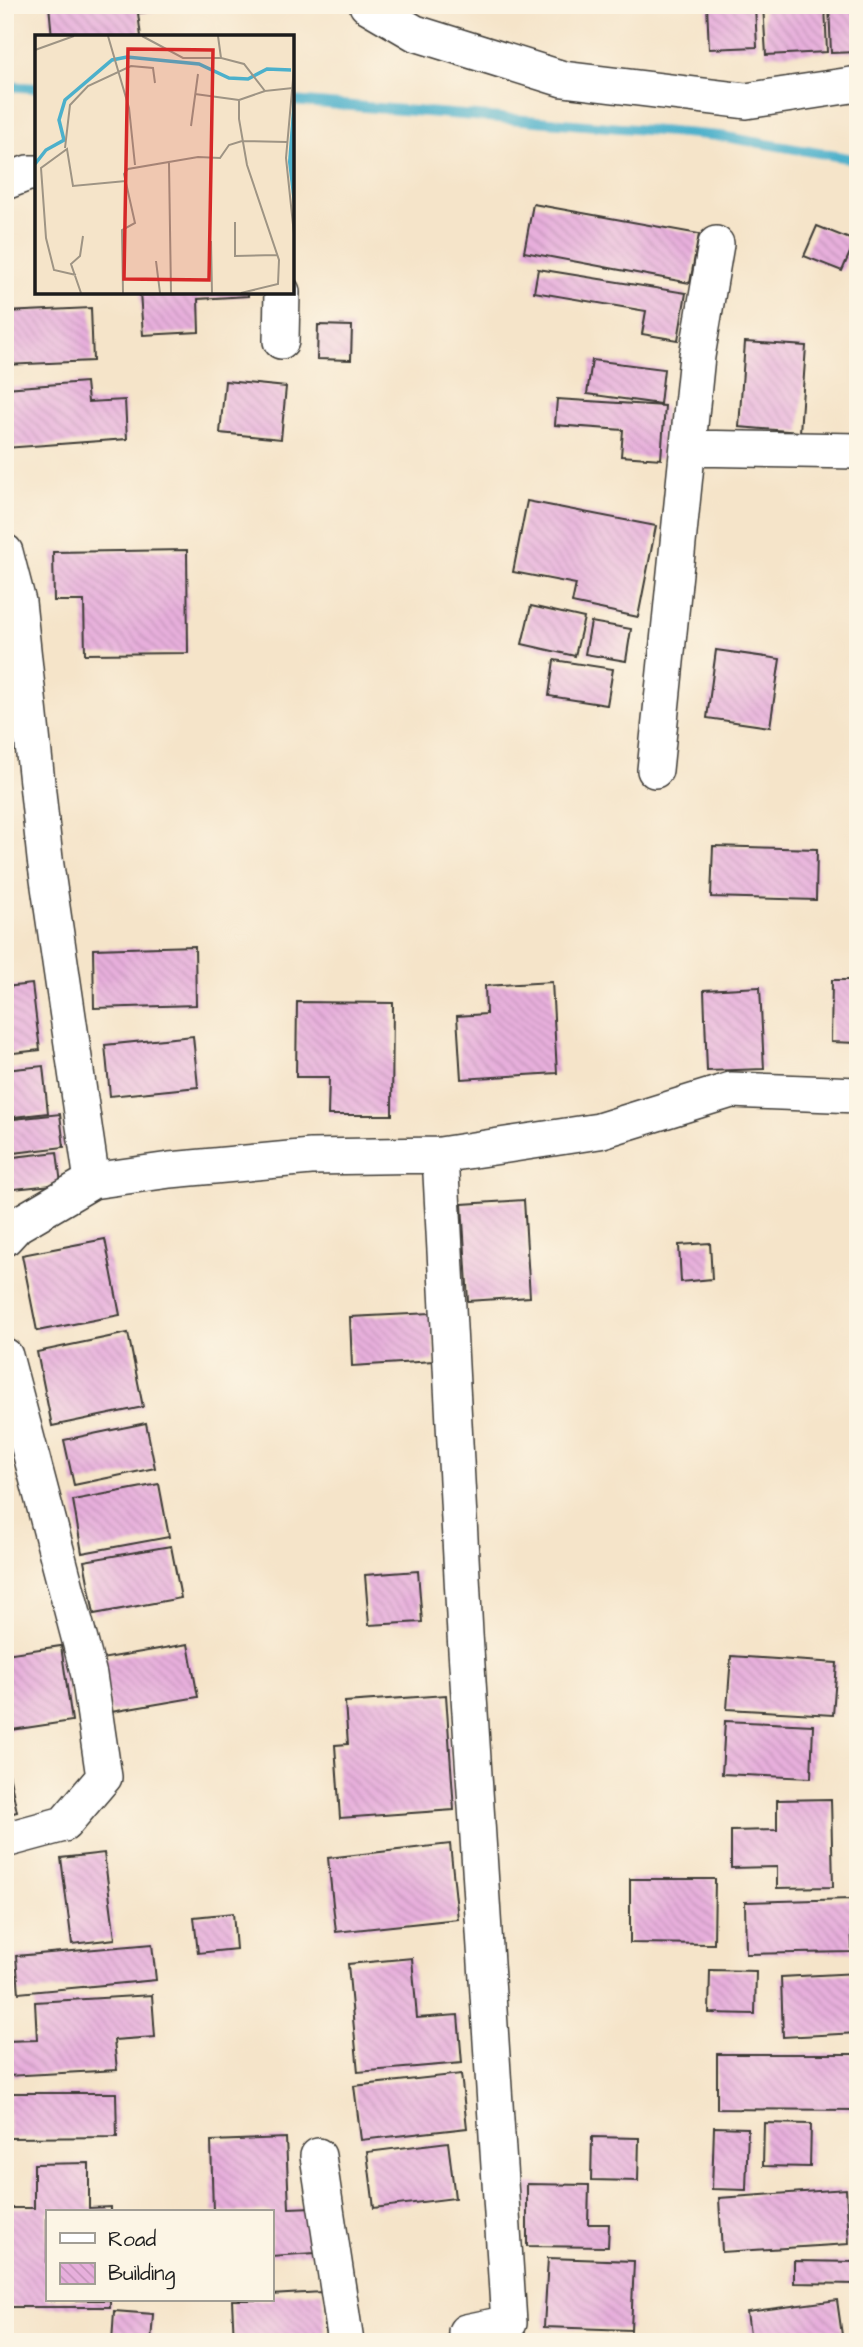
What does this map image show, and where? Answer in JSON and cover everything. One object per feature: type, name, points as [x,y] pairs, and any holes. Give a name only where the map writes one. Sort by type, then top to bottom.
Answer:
[{"type":"street","points":[[367,5],[415,33],[563,79],[746,101],[858,84]]},
{"type":"street","points":[[5,182],[35,173]]},
{"type":"street","points":[[655,770],[697,356],[716,244]]},
{"type":"street","points":[[281,341],[282,294]]},
{"type":"street","points":[[688,448],[858,451]]},
{"type":"street","points":[[5,552],[18,602],[45,859],[92,1181]]},
{"type":"street","points":[[5,1238],[17,1225],[92,1181],[170,1170],[311,1157],[440,1156],[599,1131],[731,1090],[858,1095]]},
{"type":"street","points":[[440,1156],[465,1634],[509,2323],[466,2332],[467,2342]]},
{"type":"street","points":[[5,1356],[89,1675],[104,1777],[64,1824],[5,1840]]},
{"type":"street","points":[[318,2156],[346,2342]]},
{"type":"building","points":[[49,5],[175,5],[176,9],[138,13],[141,35],[52,35]]},
{"type":"building","points":[[707,5],[755,5],[757,47],[709,49]]},
{"type":"building","points":[[763,5],[825,5],[827,52],[766,55]]},
{"type":"building","points":[[829,5],[858,5],[858,52],[831,53]]},
{"type":"building","points":[[533,204],[699,234],[690,283],[524,252]]},
{"type":"building","points":[[817,226],[855,241],[842,271],[804,256]]},
{"type":"building","points":[[538,269],[686,293],[678,340],[642,334],[646,311],[534,292]]},
{"type":"building","points":[[140,294],[248,294],[198,299],[199,332],[143,335]]},
{"type":"building","points":[[91,308],[93,361],[5,365],[5,312]]},
{"type":"building","points":[[318,325],[352,326],[351,360],[317,359]]},
{"type":"building","points":[[745,342],[806,346],[800,432],[739,427]]},
{"type":"building","points":[[592,360],[664,369],[660,404],[587,394]]},
{"type":"building","points":[[225,381],[286,387],[281,439],[220,433]]},
{"type":"building","points":[[86,382],[88,402],[125,400],[127,439],[5,448],[5,388]]},
{"type":"building","points":[[557,399],[665,406],[661,459],[621,456],[623,430],[555,425]]},
{"type":"building","points":[[527,501],[656,526],[638,617],[572,603],[576,584],[513,572]]},
{"type":"building","points":[[187,550],[188,653],[85,654],[84,601],[54,601],[53,552]]},
{"type":"building","points":[[531,606],[584,618],[575,656],[522,644]]},
{"type":"building","points":[[591,622],[631,629],[626,661],[585,654]]},
{"type":"building","points":[[716,650],[780,659],[770,727],[707,718]]},
{"type":"building","points":[[554,660],[613,669],[607,705],[549,696]]},
{"type":"building","points":[[713,846],[817,849],[816,900],[711,897]]},
{"type":"building","points":[[195,946],[196,1005],[94,1008],[93,949]]},
{"type":"building","points":[[832,980],[858,980],[858,1043],[831,1042]]},
{"type":"building","points":[[552,982],[557,1073],[461,1079],[457,1016],[486,1014],[485,986]]},
{"type":"building","points":[[32,984],[40,1050],[5,1054],[5,987]]},
{"type":"building","points":[[760,987],[764,1069],[707,1071],[704,990]]},
{"type":"building","points":[[297,1002],[393,1003],[392,1115],[328,1115],[329,1077],[296,1077]]},
{"type":"building","points":[[193,1036],[198,1087],[110,1096],[105,1045]]},
{"type":"building","points":[[43,1066],[48,1113],[5,1118],[5,1070]]},
{"type":"building","points":[[60,1114],[64,1147],[5,1154],[5,1120]]},
{"type":"building","points":[[57,1152],[61,1184],[5,1190],[5,1158]]},
{"type":"building","points":[[524,1200],[530,1297],[468,1301],[462,1204]]},
{"type":"building","points":[[105,1239],[120,1315],[37,1331],[22,1255]]},
{"type":"building","points":[[710,1243],[712,1279],[681,1282],[679,1245]]},
{"type":"building","points":[[431,1313],[434,1361],[352,1366],[350,1317]]},
{"type":"building","points":[[128,1333],[143,1407],[52,1426],[37,1352]]},
{"type":"building","points":[[146,1423],[155,1468],[74,1485],[64,1440]]},
{"type":"building","points":[[159,1484],[169,1537],[82,1553],[73,1500]]},
{"type":"building","points":[[171,1546],[181,1598],[94,1614],[84,1561]]},
{"type":"building","points":[[418,1571],[422,1622],[369,1625],[365,1575]]},
{"type":"building","points":[[188,1644],[198,1697],[111,1712],[101,1659]]},
{"type":"building","points":[[61,1646],[72,1721],[5,1731],[5,1654]]},
{"type":"building","points":[[731,1656],[837,1663],[833,1715],[727,1709]]},
{"type":"building","points":[[446,1695],[454,1810],[340,1818],[335,1745],[348,1744],[345,1702]]},
{"type":"building","points":[[725,1721],[813,1725],[811,1778],[722,1774]]},
{"type":"building","points":[[5,1760],[17,1812],[5,1815]]},
{"type":"building","points":[[831,1799],[833,1887],[777,1888],[777,1867],[731,1868],[731,1831],[777,1830],[777,1800]]},
{"type":"building","points":[[450,1844],[458,1919],[336,1932],[328,1858]]},
{"type":"building","points":[[104,1853],[115,1939],[72,1944],[61,1858]]},
{"type":"building","points":[[630,1879],[715,1879],[714,1944],[630,1943]]},
{"type":"building","points":[[851,1899],[852,1952],[746,1954],[745,1902]]},
{"type":"building","points":[[233,1913],[236,1949],[198,1953],[194,1917]]},
{"type":"building","points":[[152,1944],[156,1980],[19,1993],[16,1956]]},
{"type":"building","points":[[412,1958],[417,2018],[458,2015],[462,2063],[358,2072],[348,1964]]},
{"type":"building","points":[[710,1970],[756,1971],[755,2014],[709,2013]]},
{"type":"building","points":[[857,1973],[858,2033],[783,2037],[781,1977]]},
{"type":"building","points":[[152,1995],[155,2037],[114,2040],[117,2070],[7,2076],[5,2041],[37,2040],[35,2002]]},
{"type":"building","points":[[717,2054],[858,2054],[858,2110],[717,2109]]},
{"type":"building","points":[[461,2074],[467,2128],[361,2140],[354,2086]]},
{"type":"building","points":[[9,2093],[116,2093],[117,2137],[9,2138]]},
{"type":"building","points":[[764,2123],[811,2124],[810,2167],[763,2166]]},
{"type":"building","points":[[714,2127],[748,2128],[746,2190],[712,2189]]},
{"type":"building","points":[[592,2137],[639,2138],[638,2181],[591,2180]]},
{"type":"building","points":[[286,2138],[289,2208],[313,2207],[315,2253],[273,2256],[273,2210],[213,2210],[211,2141]]},
{"type":"building","points":[[448,2142],[455,2198],[374,2208],[367,2152]]},
{"type":"building","points":[[89,2163],[89,2208],[110,2207],[110,2210],[46,2210],[46,2302],[110,2302],[110,2307],[7,2307],[7,2208],[34,2208],[34,2164]]},
{"type":"building","points":[[527,2184],[589,2185],[588,2224],[609,2224],[608,2247],[527,2246]]},
{"type":"building","points":[[846,2189],[849,2244],[722,2252],[719,2198]]},
{"type":"building","points":[[548,2258],[634,2261],[631,2330],[544,2327]]},
{"type":"building","points":[[794,2261],[858,2262],[858,2284],[794,2283]]},
{"type":"building","points":[[322,2292],[326,2342],[234,2342],[232,2302],[273,2302],[273,2295]]},
{"type":"building","points":[[837,2300],[843,2342],[751,2342],[747,2312]]},
{"type":"building","points":[[114,2311],[153,2314],[151,2342],[112,2342]]},
{"type":"waterway","points":[[5,86],[35,88]]},
{"type":"waterway","points":[[294,101],[720,136],[848,158],[858,165]]}]
